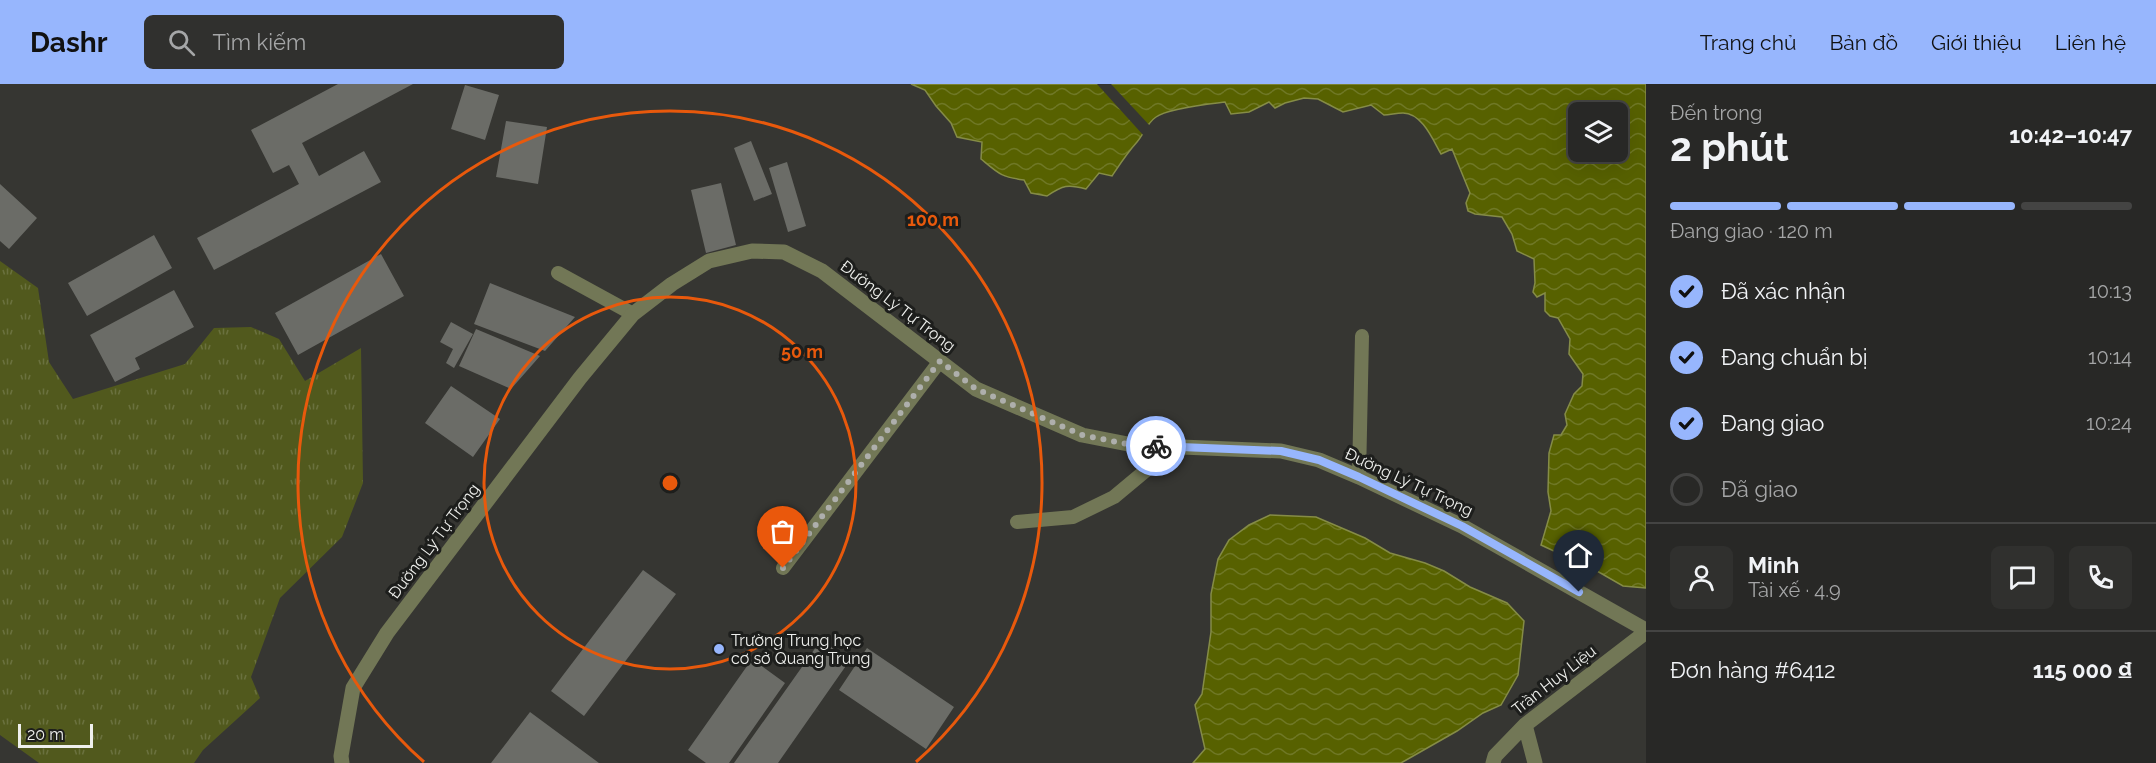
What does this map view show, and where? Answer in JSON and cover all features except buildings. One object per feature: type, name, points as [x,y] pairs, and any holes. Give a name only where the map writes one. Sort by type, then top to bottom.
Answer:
[{"type":"street","name":"Đường Lý Tự Trọng","points":[[342,763],[341,756],[353,688],[387,633],[580,378],[633,314],[672,284],[709,261],[752,251],[784,252],[822,271],[976,389],[1082,435],[1132,445],[1281,451],[1319,460],[1462,526],[1646,631]]},
{"type":"street","name":"Trần Huy Liệu","points":[[1493,763],[1495,756],[1525,725],[1646,631]]},
{"type":"street","points":[[1525,725],[1535,763]]},
{"type":"lane","points":[[558,273],[633,314]]},
{"type":"lane","points":[[1359,477],[1362,336]]},
{"type":"lane","points":[[783,568],[940,361]]},
{"type":"lane","points":[[1017,522],[1073,517],[1114,497],[1174,447]]},
{"type":"green space","points":[[0,261],[38,288],[49,362],[73,399],[185,364],[214,328],[251,327],[279,339],[305,381],[361,348],[363,483],[342,537],[280,598],[251,677],[260,698],[203,750],[194,763],[39,763],[0,735]]},
{"type":"water","points":[[911,84],[1646,84],[1646,588],[1623,586],[1541,545],[1551,511],[1548,492],[1549,453],[1554,435],[1561,435],[1567,425],[1565,414],[1574,394],[1582,386],[1583,374],[1569,354],[1570,339],[1558,318],[1550,316],[1545,311],[1545,293],[1537,297],[1533,292],[1534,259],[1517,251],[1512,234],[1502,217],[1468,211],[1466,203],[1470,193],[1452,149],[1441,154],[1426,128],[1416,117],[1403,113],[1384,115],[1371,105],[1343,112],[1318,99],[1304,98],[1275,108],[1269,102],[1249,112],[1231,114],[1225,102],[1179,109],[1153,119],[1112,176],[1099,173],[1086,189],[1066,186],[1047,196],[1031,193],[1024,180],[1010,178],[992,168],[981,159],[982,142],[957,137],[951,123],[925,90]]},
{"type":"water","points":[[1270,515],[1316,517],[1365,538],[1390,553],[1444,571],[1470,587],[1507,603],[1524,621],[1518,675],[1501,705],[1483,713],[1457,731],[1401,763],[1193,763],[1205,749],[1195,705],[1202,694],[1211,632],[1211,594],[1218,559],[1229,540],[1249,525]]},
{"type":"pier","points":[[1097,84],[1111,84],[1151,127],[1144,136]]},
{"type":"way so far","points":[[783,568],[940,361],[976,389],[1082,435],[1132,445],[1156,446]]},
{"type":"place","name":"Trường Trung học cơ sở Quang Trung","points":[[719,649]]},
{"type":"route","points":[[1156,446],[1281,451],[1319,460],[1462,526],[1579,592]]}]
